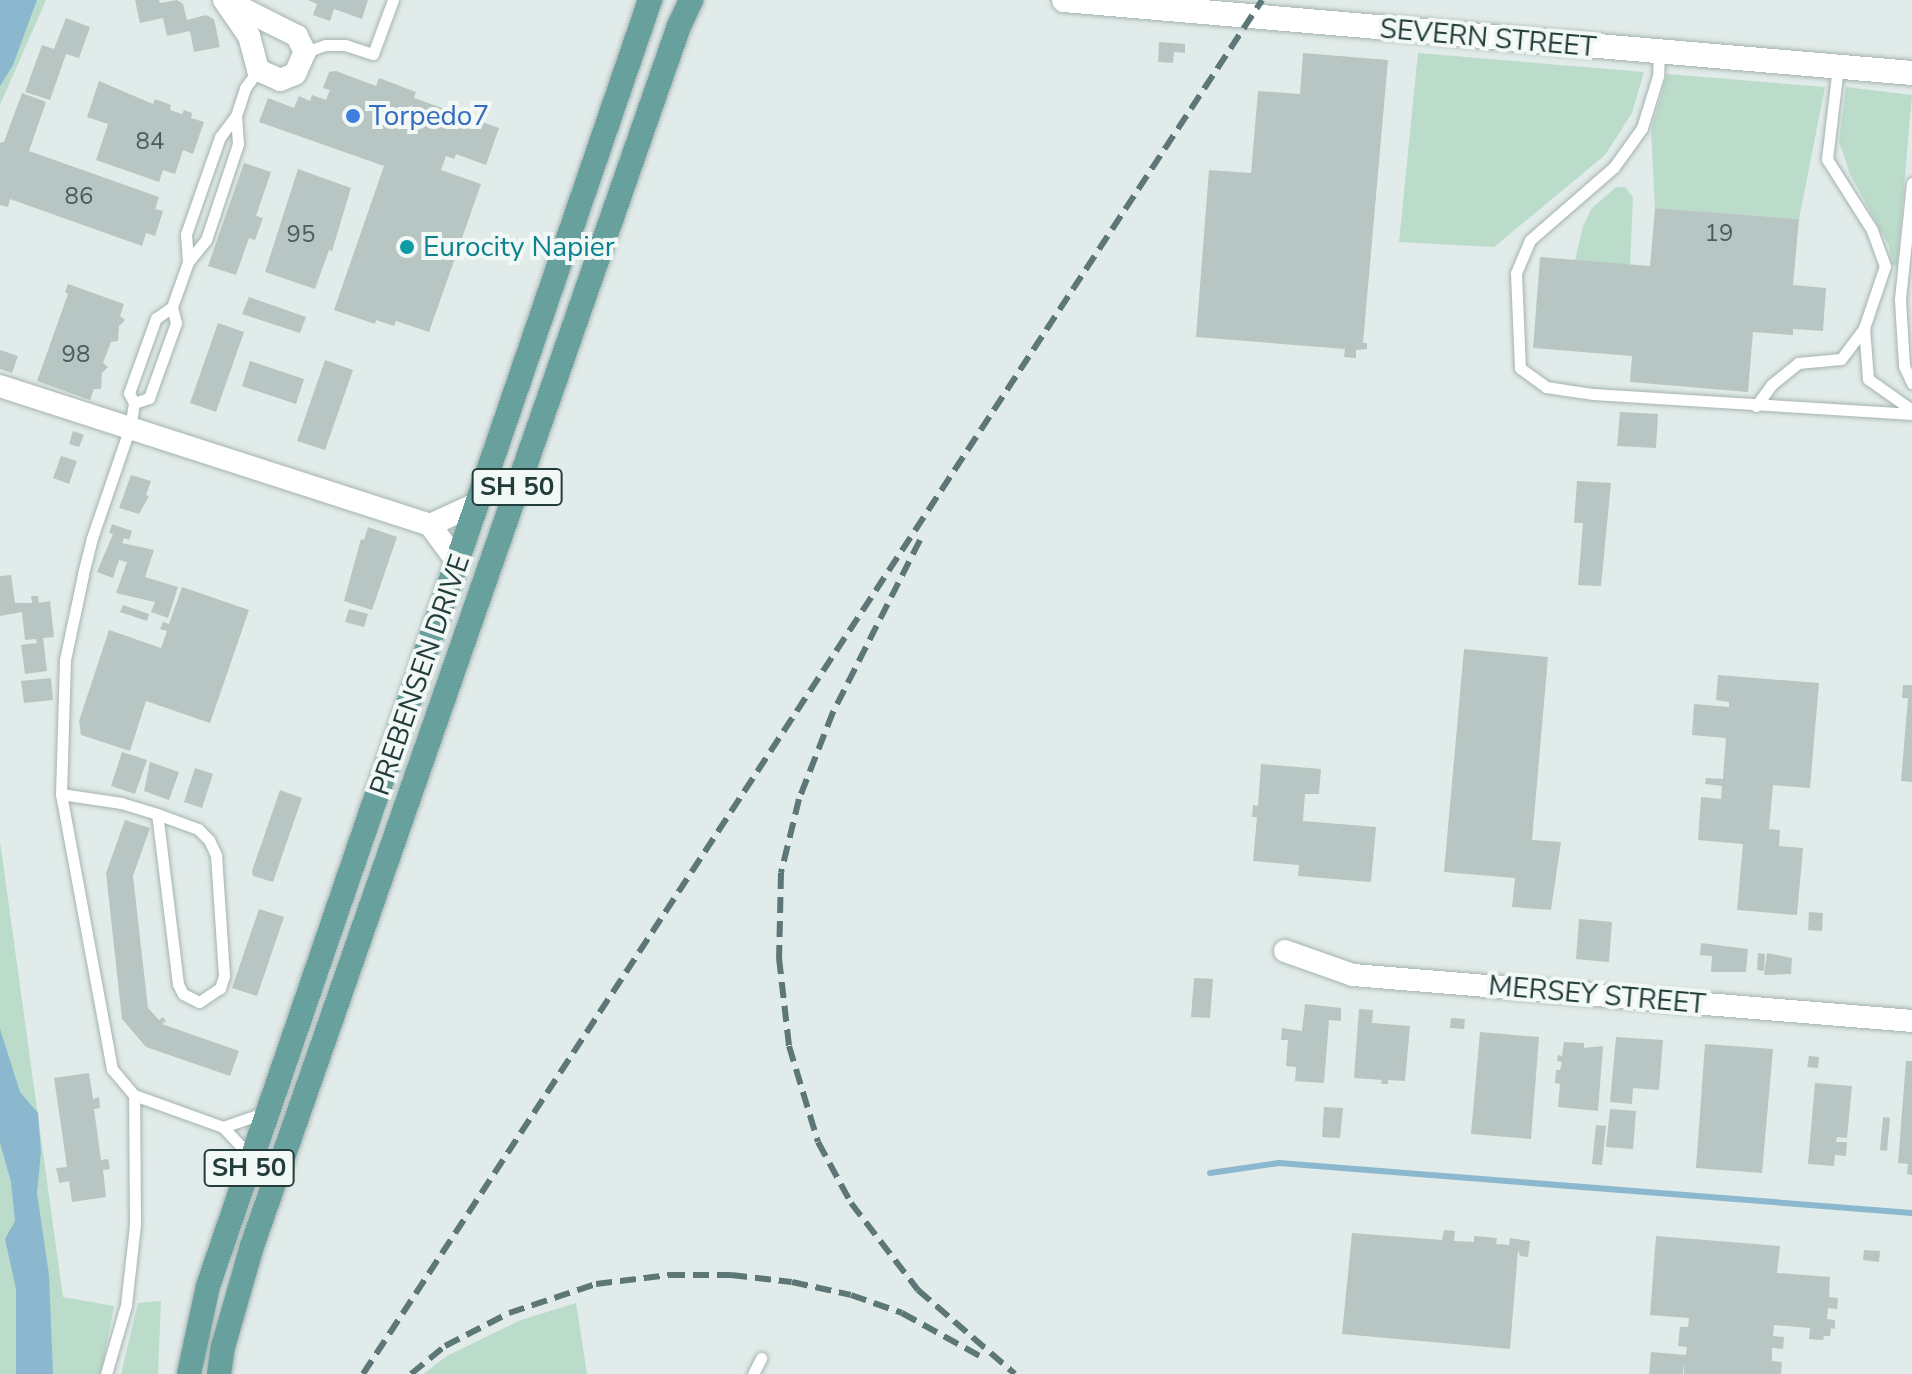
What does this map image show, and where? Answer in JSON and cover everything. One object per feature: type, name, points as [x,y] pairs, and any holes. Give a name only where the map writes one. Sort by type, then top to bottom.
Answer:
[{"type":"main road","name":"PREBENSEN DRIVE","points":[[189,1374],[208,1286],[650,0]]},
{"type":"main road","name":"PREBENSEN DRIVE","points":[[219,1374],[226,1334],[252,1246],[668,56],[691,0]]},
{"type":"street","points":[[224,0],[297,36],[305,52],[301,68],[288,79],[271,79],[255,62],[240,19],[224,0]]},
{"type":"street","name":"SEVERN STREET","points":[[1064,0],[1912,73]]},
{"type":"street","points":[[255,62],[264,32],[282,28]]},
{"type":"street","points":[[0,386],[430,525],[458,563]]},
{"type":"street","points":[[430,525],[478,503]]},
{"type":"street","name":"MERSEY STREET","points":[[1285,951],[1353,975],[1912,1021]]},
{"type":"lane","points":[[305,52],[325,45],[345,45],[373,54],[393,0]]},
{"type":"lane","points":[[1659,52],[1658,76],[1642,128],[1614,167],[1530,240],[1516,273],[1520,368],[1546,387],[1756,406],[1912,412]]},
{"type":"lane","points":[[188,262],[186,234],[220,137],[236,116],[255,62]]},
{"type":"lane","points":[[1756,406],[1771,385],[1798,363],[1841,359],[1864,328],[1885,266],[1872,230],[1827,159],[1838,67]]},
{"type":"lane","points":[[134,403],[149,398],[176,323],[172,307],[188,262],[206,240],[238,144],[236,116]]},
{"type":"lane","points":[[1912,183],[1900,300],[1904,366],[1912,383]]},
{"type":"lane","points":[[172,307],[156,318],[129,393],[134,403],[130,427],[92,538],[65,660],[61,794],[112,1069],[134,1095],[223,1127],[252,1158]]},
{"type":"lane","points":[[1864,328],[1868,379],[1912,412]]},
{"type":"lane","points":[[61,794],[121,803],[157,814],[198,829],[209,840],[216,855],[224,976],[220,988],[199,1002],[183,994],[178,984],[157,814]]},
{"type":"lane","points":[[106,1374],[126,1305],[135,1225],[134,1095]]},
{"type":"lane","points":[[223,1127],[269,1111]]},
{"type":"lane","points":[[753,1374],[761,1358]]},
{"type":"green space","points":[[0,0],[46,0],[0,105]]},
{"type":"green space","points":[[1418,53],[1644,72],[1632,113],[1605,155],[1494,247],[1399,242]]},
{"type":"green space","points":[[1667,74],[1825,87],[1799,219],[1655,208],[1651,131]]},
{"type":"green space","points":[[1846,87],[1912,95],[1897,266],[1892,264],[1889,246],[1850,174],[1839,142]]},
{"type":"green space","points":[[1616,187],[1625,187],[1633,197],[1630,265],[1575,260],[1583,226],[1592,208]]},
{"type":"green space","points":[[0,841],[63,1297],[114,1306],[101,1374],[0,1374]]},
{"type":"green space","points":[[161,1301],[158,1374],[121,1374],[138,1303]]},
{"type":"green space","points":[[576,1303],[587,1374],[423,1374],[447,1356],[521,1320]]},
{"type":"water","points":[[0,0],[37,0],[13,65],[0,86]]},
{"type":"water","points":[[0,1029],[20,1092],[38,1113],[41,1152],[37,1193],[49,1275],[53,1374],[16,1374],[16,1289],[5,1239],[15,1221],[11,1182],[0,1143]]},
{"type":"building","points":[[135,0],[159,0],[160,3],[177,0],[183,4],[187,20],[206,15],[214,19],[220,47],[194,52],[190,31],[167,36],[163,18],[140,23]]},
{"type":"building","points":[[308,0],[368,0],[362,19],[334,9],[330,21],[313,15],[317,4]]},
{"type":"building","points":[[66,18],[90,27],[79,58],[66,54],[50,100],[25,92],[42,45],[54,49]]},
{"type":"building","points":[[1159,42],[1185,44],[1185,53],[1174,52],[1173,63],[1158,62]]},
{"type":"building","points":[[1303,53],[1388,60],[1363,343],[1367,343],[1367,349],[1356,350],[1356,358],[1344,357],[1345,349],[1196,337],[1209,170],[1251,173],[1258,91],[1300,94]]},
{"type":"building","points":[[336,71],[376,86],[379,78],[416,92],[414,98],[499,128],[486,165],[456,154],[454,159],[446,156],[441,170],[481,184],[429,332],[396,321],[394,326],[376,320],[375,324],[334,310],[384,166],[259,122],[268,98],[294,108],[299,96],[310,101],[312,95],[326,100],[330,90],[323,88],[329,72]]},
{"type":"building","points":[[99,81],[153,104],[155,99],[171,105],[170,110],[192,113],[191,118],[204,122],[193,154],[183,150],[175,174],[163,170],[159,182],[96,160],[108,124],[87,117]]},
{"type":"building","points":[[22,93],[46,102],[29,151],[159,197],[155,209],[163,211],[155,236],[146,233],[142,246],[10,199],[8,207],[0,205],[0,143],[4,142]]},
{"type":"building","points":[[244,163],[271,172],[256,216],[263,218],[255,240],[249,238],[236,275],[208,266]]},
{"type":"building","points":[[298,169],[351,188],[332,251],[329,250],[315,289],[265,272]]},
{"type":"building","points":[[1655,208],[1799,219],[1793,285],[1826,288],[1823,331],[1793,329],[1793,335],[1753,332],[1748,392],[1630,382],[1632,356],[1533,348],[1540,257],[1650,266]]},
{"type":"building","points":[[68,284],[124,304],[120,316],[125,320],[119,326],[118,341],[111,342],[103,363],[108,367],[102,373],[101,389],[94,389],[90,400],[37,381],[68,294],[65,292]]},
{"type":"building","points":[[249,297],[306,317],[300,333],[242,314]]},
{"type":"building","points":[[218,323],[244,332],[216,412],[190,403]]},
{"type":"building","points":[[0,350],[18,356],[12,373],[0,369]]},
{"type":"building","points":[[325,360],[353,370],[325,450],[297,441]]},
{"type":"building","points":[[250,361],[304,379],[296,404],[242,386]]},
{"type":"building","points":[[1620,412],[1658,414],[1656,448],[1617,446]]},
{"type":"building","points":[[73,431],[84,435],[79,447],[69,444]]},
{"type":"building","points":[[61,456],[77,461],[69,484],[53,478]]},
{"type":"building","points":[[131,475],[151,481],[146,495],[149,496],[139,514],[119,508]]},
{"type":"building","points":[[1577,481],[1611,483],[1601,586],[1578,585],[1583,523],[1574,523]]},
{"type":"building","points":[[112,524],[132,531],[129,540],[124,538],[122,543],[154,550],[145,577],[178,587],[168,618],[151,612],[155,602],[116,593],[127,562],[119,560],[113,578],[97,572],[113,534],[109,533]]},
{"type":"building","points":[[368,527],[397,537],[372,610],[344,601],[361,539],[364,540]]},
{"type":"building","points":[[11,575],[15,603],[32,603],[31,596],[38,596],[39,603],[50,601],[54,637],[43,638],[47,671],[25,674],[21,645],[37,643],[36,639],[25,640],[22,612],[0,616],[0,576]]},
{"type":"building","points":[[182,587],[249,610],[210,723],[146,701],[130,751],[81,735],[79,721],[109,630],[161,648],[167,631],[160,629],[163,622],[169,624]]},
{"type":"building","points":[[123,605],[149,614],[147,621],[120,612]]},
{"type":"building","points":[[349,609],[368,614],[364,627],[345,622]]},
{"type":"building","points":[[1464,649],[1548,657],[1532,840],[1561,842],[1551,910],[1512,907],[1515,878],[1444,872]]},
{"type":"building","points":[[1718,675],[1819,683],[1810,788],[1773,785],[1769,829],[1780,830],[1779,846],[1803,848],[1797,915],[1737,910],[1743,844],[1698,840],[1701,797],[1721,799],[1722,786],[1705,784],[1706,778],[1723,779],[1726,738],[1692,735],[1694,704],[1729,707],[1729,702],[1716,700]]},
{"type":"building","points":[[51,678],[53,700],[24,703],[21,681]]},
{"type":"building","points":[[1903,685],[1912,685],[1912,782],[1901,781],[1908,698],[1902,698]]},
{"type":"building","points":[[122,752],[147,760],[135,794],[111,786]]},
{"type":"building","points":[[150,762],[179,772],[169,800],[144,791]]},
{"type":"building","points":[[1261,764],[1321,769],[1319,794],[1305,794],[1303,821],[1376,827],[1371,882],[1298,876],[1299,865],[1253,861],[1257,817],[1252,817],[1253,805],[1258,806]]},
{"type":"building","points":[[195,768],[213,774],[202,808],[184,802]]},
{"type":"building","points":[[280,790],[302,798],[273,882],[253,876],[252,871]]},
{"type":"building","points":[[125,820],[150,828],[133,876],[148,1008],[159,1020],[163,1017],[166,1021],[162,1024],[239,1051],[230,1076],[146,1047],[122,1019],[106,873]]},
{"type":"building","points":[[259,909],[284,917],[257,996],[232,988]]},
{"type":"building","points":[[1809,912],[1823,913],[1822,931],[1808,930]]},
{"type":"building","points":[[1579,919],[1612,922],[1609,962],[1576,959]]},
{"type":"building","points":[[1701,943],[1748,949],[1746,972],[1711,972],[1712,956],[1700,955]]},
{"type":"building","points":[[1758,953],[1765,954],[1764,971],[1757,970]]},
{"type":"building","points":[[1767,953],[1792,958],[1791,974],[1764,975]]},
{"type":"building","points":[[1194,978],[1213,979],[1210,1018],[1191,1017]]},
{"type":"building","points":[[1305,1004],[1341,1008],[1341,1021],[1329,1020],[1324,1083],[1295,1081],[1296,1067],[1286,1066],[1288,1040],[1281,1040],[1282,1028],[1302,1031]]},
{"type":"building","points":[[1359,1009],[1373,1010],[1372,1023],[1410,1026],[1405,1081],[1388,1080],[1388,1084],[1381,1084],[1382,1080],[1354,1078]]},
{"type":"building","points":[[1451,1018],[1465,1019],[1464,1029],[1450,1028]]},
{"type":"building","points":[[1480,1032],[1539,1037],[1531,1139],[1471,1134]]},
{"type":"building","points":[[1616,1037],[1663,1040],[1659,1090],[1633,1088],[1632,1104],[1610,1102]]},
{"type":"building","points":[[1564,1042],[1584,1043],[1584,1048],[1603,1046],[1598,1111],[1558,1107],[1560,1084],[1555,1083],[1556,1070],[1560,1070],[1562,1062],[1557,1061],[1558,1055],[1562,1056]]},
{"type":"building","points":[[1705,1044],[1773,1049],[1762,1173],[1696,1168]]},
{"type":"building","points":[[1809,1056],[1819,1057],[1818,1068],[1807,1067]]},
{"type":"building","points":[[1906,1061],[1912,1061],[1912,1175],[1907,1174],[1908,1164],[1898,1163]]},
{"type":"building","points":[[89,1073],[93,1099],[99,1097],[100,1108],[94,1109],[101,1160],[108,1159],[110,1169],[103,1170],[106,1197],[72,1202],[69,1181],[59,1183],[56,1168],[67,1167],[54,1078]]},
{"type":"building","points":[[1815,1083],[1852,1086],[1847,1138],[1837,1137],[1836,1142],[1847,1142],[1846,1156],[1835,1155],[1834,1166],[1808,1164]]},
{"type":"building","points":[[1324,1107],[1343,1108],[1340,1138],[1322,1137]]},
{"type":"building","points":[[1610,1109],[1636,1111],[1633,1149],[1606,1147]]},
{"type":"building","points":[[1883,1117],[1890,1118],[1887,1151],[1880,1150]]},
{"type":"building","points":[[1596,1125],[1606,1126],[1602,1165],[1592,1164]]},
{"type":"building","points":[[1444,1230],[1455,1231],[1454,1241],[1474,1242],[1474,1236],[1497,1238],[1496,1244],[1509,1245],[1510,1238],[1530,1241],[1528,1257],[1520,1256],[1518,1250],[1510,1349],[1342,1334],[1352,1233],[1442,1240]]},
{"type":"building","points":[[1656,1236],[1780,1246],[1777,1273],[1830,1277],[1829,1297],[1838,1298],[1837,1309],[1828,1308],[1827,1319],[1835,1320],[1835,1329],[1831,1328],[1830,1336],[1824,1336],[1823,1340],[1809,1339],[1810,1328],[1774,1325],[1773,1336],[1784,1337],[1783,1349],[1772,1348],[1772,1361],[1782,1362],[1781,1374],[1684,1374],[1684,1362],[1683,1374],[1649,1374],[1651,1352],[1686,1355],[1687,1347],[1678,1346],[1680,1327],[1688,1327],[1689,1318],[1650,1315]]},
{"type":"building","points":[[1864,1250],[1880,1251],[1879,1262],[1863,1260]]},
{"type":"waterway","points":[[1210,1173],[1279,1163],[1912,1213]]},
{"type":"railway","points":[[363,1374],[1262,0]]},
{"type":"railway","points":[[920,540],[833,712],[799,799],[781,873],[779,958],[789,1046],[818,1142],[851,1203],[918,1290],[1015,1374]]},
{"type":"railway","points":[[411,1374],[445,1346],[509,1313],[596,1284],[669,1275],[731,1275],[792,1282],[851,1295],[902,1313],[980,1356]]},
{"type":"place","name":"Torpedo7","points":[[353,116]]},
{"type":"place","name":"Eurocity Napier","points":[[407,247]]}]
